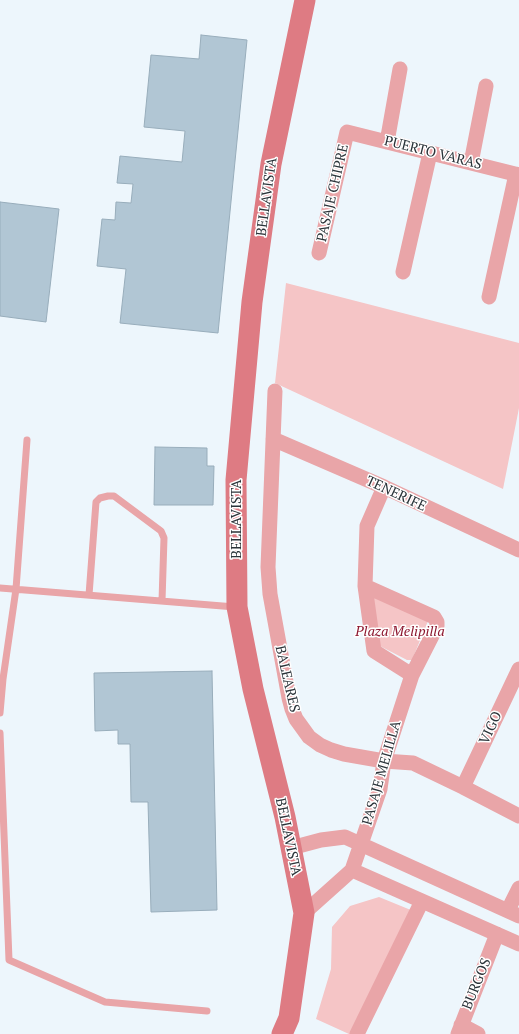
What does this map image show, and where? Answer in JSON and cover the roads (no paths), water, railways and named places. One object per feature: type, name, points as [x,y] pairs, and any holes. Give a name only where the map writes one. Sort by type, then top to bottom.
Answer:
[{"type":"main road","name":"BELLAVISTA","points":[[282,1034],[289,1018],[304,913],[291,848],[252,689],[237,607],[236,480],[252,302],[271,164],[305,0]]},
{"type":"street","points":[[387,142],[400,69]]},
{"type":"street","points":[[471,163],[486,86]]},
{"type":"street","name":"PUERTO VARAS","points":[[347,132],[517,175]]},
{"type":"street","name":"PASAJE CHIPRE","points":[[319,254],[347,132]]},
{"type":"street","points":[[403,272],[430,153]]},
{"type":"street","points":[[489,297],[517,175]]},
{"type":"street","name":"BALEARES","points":[[275,391],[268,567],[270,594],[292,709],[302,728],[310,737],[331,750],[344,754],[384,761],[414,763],[519,816]]},
{"type":"street","name":"TENERIFE","points":[[273,439],[384,487],[519,550]]},
{"type":"street","points":[[384,487],[367,526],[365,586],[374,651],[412,675]]},
{"type":"street","name":"PASAJE MELILLA","points":[[352,870],[360,843],[380,790],[384,761],[412,675],[437,626],[436,619],[434,617],[365,586]]},
{"type":"street","name":"VIGO","points":[[463,787],[519,669]]},
{"type":"street","points":[[291,848],[320,840],[345,837],[514,913],[519,888]]},
{"type":"street","points":[[304,913],[352,870],[519,944]]},
{"type":"street","points":[[357,1034],[422,901]]},
{"type":"street","name":"BURGOS","points":[[459,1030],[497,934]]},
{"type":"street","points":[[459,1030],[478,1034]]},
{"type":"lane","points":[[0,713],[3,679],[16,589],[27,440]]},
{"type":"lane","points":[[89,595],[96,502],[100,498],[114,496],[161,531],[164,538],[162,601]]},
{"type":"lane","points":[[0,588],[237,607]]},
{"type":"lane","points":[[0,733],[9,960],[104,1002],[207,1011]]},
{"type":"park label","name":"Plaza Melipilla","points":[[400,632]]}]
